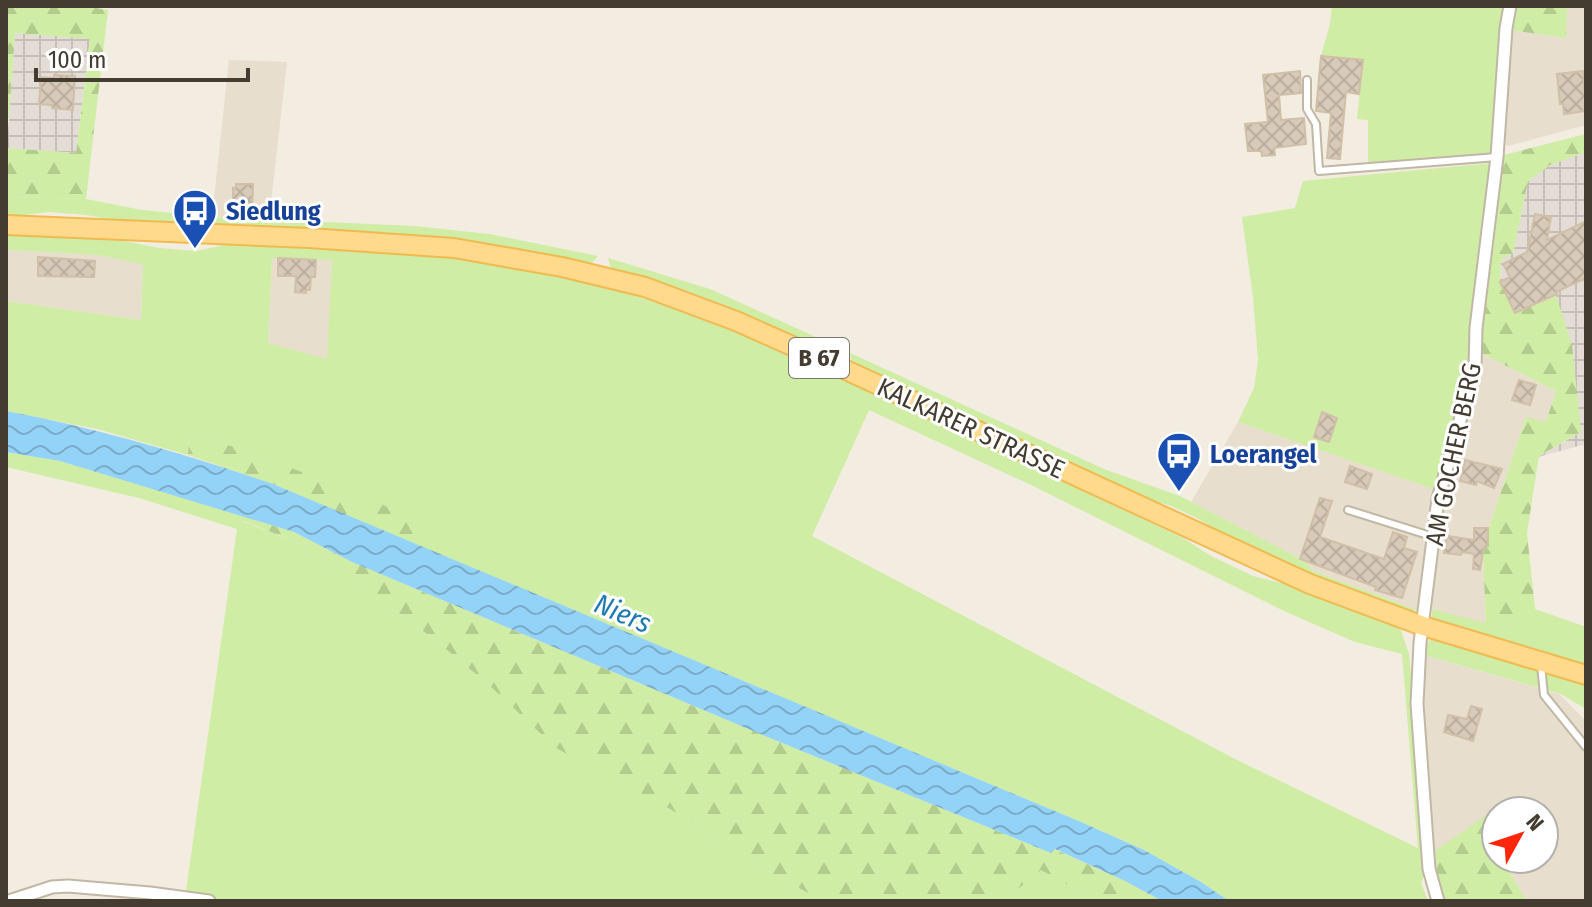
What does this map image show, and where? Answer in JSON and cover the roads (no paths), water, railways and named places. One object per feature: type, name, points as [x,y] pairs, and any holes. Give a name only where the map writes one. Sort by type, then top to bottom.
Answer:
[{"type":"main road","name":"KALKARER STRASSE","points":[[6,225],[309,238],[454,248],[562,267],[645,287],[736,321],[835,365],[1310,584],[1423,626],[1586,675]]},
{"type":"street","name":"AM GOCHER BERG","points":[[1438,901],[1429,869],[1417,704],[1420,643],[1438,499],[1475,367],[1476,328],[1497,157],[1510,6]]},
{"type":"street","points":[[9,901],[52,887],[68,886],[209,901]]},
{"type":"lane","points":[[1307,80],[1307,109],[1316,124],[1319,171],[1497,157]]},
{"type":"lane","points":[[1348,510],[1434,537]]},
{"type":"lane","points":[[1541,661],[1544,695],[1586,747]]},
{"type":"water","points":[[6,411],[141,443],[273,484],[1081,822],[1144,850],[1229,901],[1162,901],[1055,849],[1051,853],[765,736],[352,562],[294,532],[60,461],[6,452]]},
{"type":"place","name":"Siedlung","points":[[195,250]]},
{"type":"place","name":"Loerangel","points":[[1179,493]]},
{"type":"water label","name":"Niers","points":[[623,613]]}]
